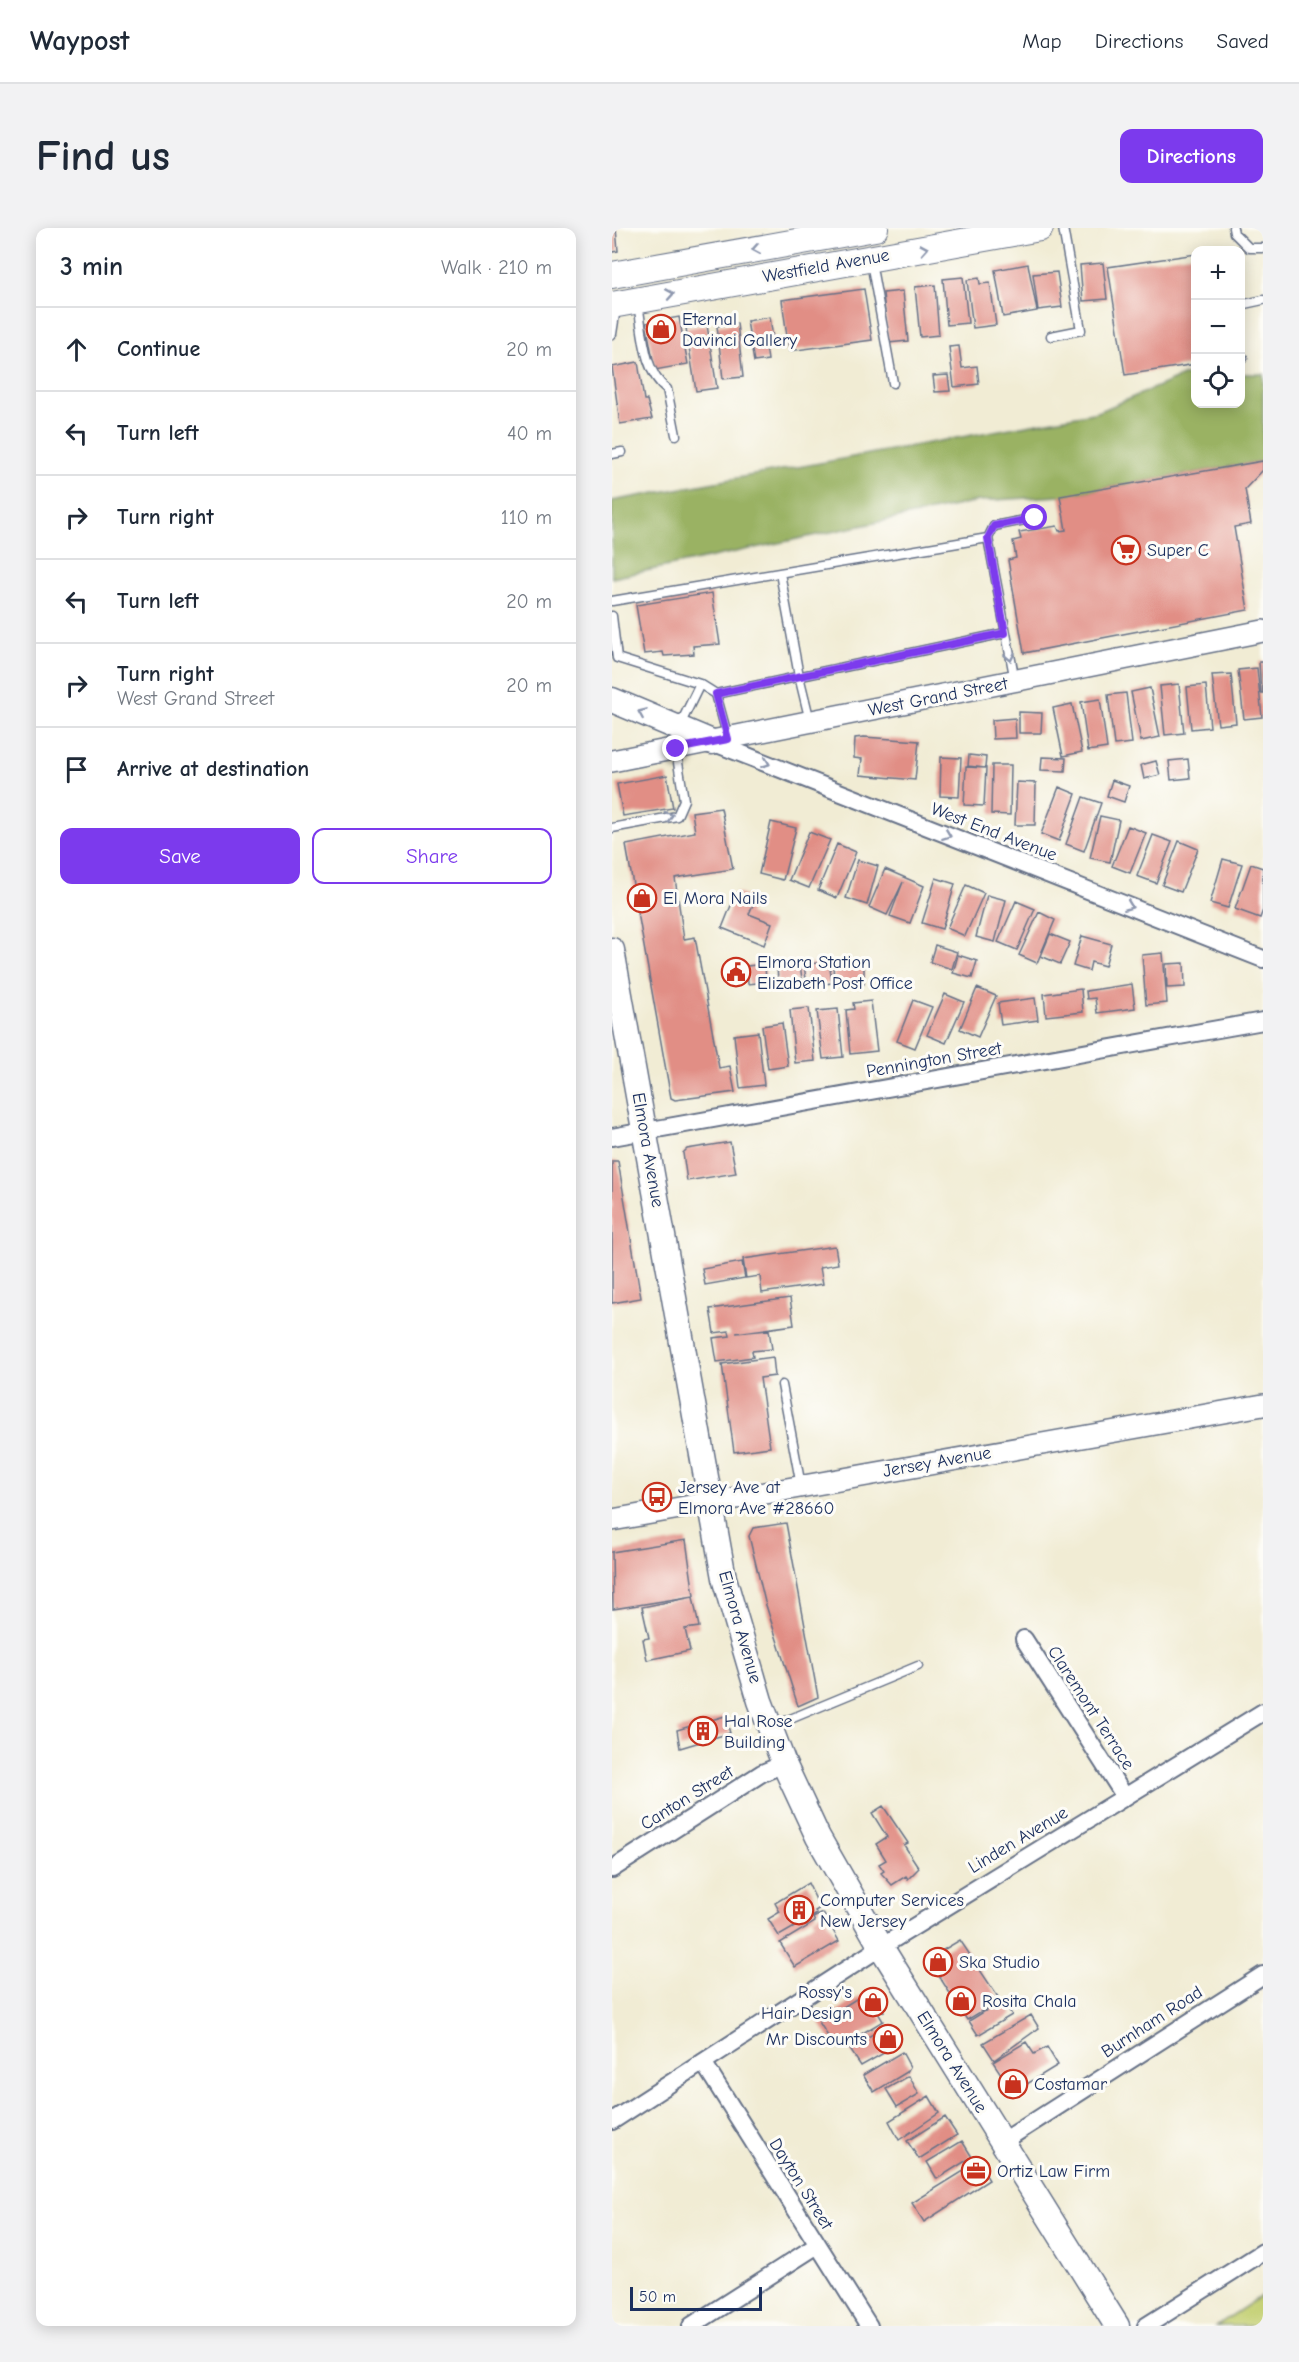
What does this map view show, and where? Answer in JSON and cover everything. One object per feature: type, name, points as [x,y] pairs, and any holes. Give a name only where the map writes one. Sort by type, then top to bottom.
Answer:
[{"type":"main road","name":"Westfield Avenue","points":[[612,274],[834,232],[875,228]]},
{"type":"main road","name":"Westfield Avenue","points":[[622,303],[1040,228]]},
{"type":"main road","points":[[834,232],[840,264]]},
{"type":"main road","points":[[612,700],[677,738],[720,740]]},
{"type":"main road","name":"Elmora Avenue","points":[[612,950],[724,1578],[770,1728],[818,1837],[881,1947],[1117,2326]]},
{"type":"street","name":"West Grand Street","points":[[720,740],[1263,631]]},
{"type":"street","points":[[612,762],[677,738]]},
{"type":"street","name":"West End Avenue","points":[[720,740],[1263,959]]},
{"type":"street","name":"Pennington Street","points":[[612,1137],[1263,1021]]},
{"type":"street","name":"Jersey Avenue","points":[[612,1520],[1263,1405]]},
{"type":"street","name":"Claremont Terrace","points":[[1024,1639],[1125,1797]]},
{"type":"street","name":"Linden Avenue","points":[[612,2121],[881,1947],[1263,1712]]},
{"type":"street","name":"Canton Street","points":[[612,1869],[762,1773],[784,1764]]},
{"type":"street","name":"Burnham Road","points":[[1002,2142],[1263,1975]]},
{"type":"street","name":"Dayton Street","points":[[703,2062],[816,2246],[869,2326]]},
{"type":"street","points":[[691,2326],[816,2246]]},
{"type":"street","points":[[1146,2326],[1263,2252]]},
{"type":"lane","points":[[1051,336],[1081,330],[1063,228]]},
{"type":"lane","points":[[1233,228],[1234,233],[1249,248],[1263,248]]},
{"type":"lane","points":[[870,258],[893,383]]},
{"type":"lane","points":[[1245,304],[1263,300]]},
{"type":"lane","points":[[612,334],[622,303]]},
{"type":"lane","points":[[622,303],[657,382],[667,388],[675,435]]},
{"type":"lane","points":[[612,454],[622,452]]},
{"type":"lane","points":[[1015,681],[988,538],[994,526],[1035,518]]},
{"type":"lane","points":[[612,601],[988,538]]},
{"type":"lane","points":[[780,573],[798,676],[811,722]]},
{"type":"lane","points":[[612,616],[617,658],[700,684],[716,694],[1005,633]]},
{"type":"lane","points":[[612,828],[677,816],[684,800],[677,738],[700,684]]},
{"type":"lane","points":[[716,694],[720,740]]},
{"type":"lane","points":[[783,1385],[801,1487]]},
{"type":"lane","points":[[770,1728],[918,1666]]},
{"type":"green space","points":[[1245,374],[1263,374],[1263,461],[1060,496],[979,501],[612,578],[612,501],[1098,412],[1185,375],[1191,375],[1191,408],[1245,408]]},
{"type":"green space","points":[[1263,2295],[1263,2326],[1216,2326]]},
{"type":"building","points":[[612,228],[616,228],[618,251],[612,252]]},
{"type":"building","points":[[1191,255],[1191,365],[1125,375],[1108,267]]},
{"type":"building","points":[[1103,263],[1107,299],[1083,301],[1080,265]]},
{"type":"building","points":[[1028,264],[1037,311],[1003,317],[995,270]]},
{"type":"building","points":[[1057,272],[1062,307],[1038,310],[1033,274]]},
{"type":"building","points":[[963,277],[968,323],[947,325],[943,279]]},
{"type":"building","points":[[979,278],[980,284],[990,283],[996,325],[973,328],[967,280]]},
{"type":"building","points":[[935,285],[939,335],[920,337],[915,287]]},
{"type":"building","points":[[864,289],[872,340],[789,351],[782,300]]},
{"type":"building","points":[[903,291],[908,341],[888,343],[883,293]]},
{"type":"building","points":[[679,317],[688,364],[655,370],[646,323]]},
{"type":"building","points":[[770,317],[774,346],[766,347],[768,360],[754,362],[747,321]]},
{"type":"building","points":[[737,323],[743,377],[723,379],[717,326]]},
{"type":"building","points":[[707,325],[717,388],[696,391],[686,328]]},
{"type":"building","points":[[959,346],[962,368],[977,366],[979,384],[954,387],[949,347]]},
{"type":"building","points":[[638,362],[644,400],[647,400],[652,419],[620,424],[612,367]]},
{"type":"building","points":[[948,375],[950,391],[935,392],[933,376]]},
{"type":"building","name":"Super C","points":[[1263,461],[1263,470],[1245,489],[1251,524],[1234,527],[1248,610],[1024,653],[1008,560],[1016,558],[1013,541],[1021,539],[1019,532],[1057,526],[1059,531],[1066,530],[1060,496]]},
{"type":"building","points":[[712,593],[720,644],[693,646],[694,654],[664,656],[663,652],[644,654],[636,605]]},
{"type":"building","points":[[1259,662],[1263,662],[1263,693],[1261,693]]},
{"type":"building","points":[[1257,668],[1262,717],[1244,719],[1238,670]]},
{"type":"building","points":[[1231,674],[1236,723],[1218,725],[1212,675]]},
{"type":"building","points":[[1179,684],[1184,733],[1165,735],[1160,686]]},
{"type":"building","points":[[1206,685],[1210,727],[1191,729],[1187,687]]},
{"type":"building","points":[[1150,688],[1160,737],[1141,741],[1131,692]]},
{"type":"building","points":[[1126,693],[1132,743],[1114,745],[1108,695]]},
{"type":"building","points":[[1100,699],[1107,748],[1088,751],[1081,702]]},
{"type":"building","points":[[1072,704],[1082,752],[1063,756],[1053,708]]},
{"type":"building","points":[[1019,712],[1042,713],[1041,733],[1019,733]]},
{"type":"building","points":[[1015,718],[1016,738],[993,739],[992,720]]},
{"type":"building","points":[[855,738],[919,741],[915,780],[860,775],[862,759],[854,758]]},
{"type":"building","points":[[969,755],[986,757],[985,768],[968,766]]},
{"type":"building","points":[[941,757],[961,758],[959,797],[940,796]]},
{"type":"building","points":[[1042,757],[1066,758],[1065,771],[1041,770]]},
{"type":"building","points":[[1188,759],[1190,778],[1171,780],[1169,761]]},
{"type":"building","points":[[1156,761],[1160,775],[1144,779],[1141,765]]},
{"type":"building","points":[[992,765],[1011,765],[1010,815],[991,814]]},
{"type":"building","points":[[966,767],[986,768],[984,806],[964,805]]},
{"type":"building","points":[[667,775],[673,808],[623,816],[617,784]]},
{"type":"building","points":[[1112,780],[1129,786],[1124,802],[1107,796]]},
{"type":"building","points":[[1017,782],[1036,783],[1035,825],[1015,825]]},
{"type":"building","points":[[1059,787],[1076,794],[1059,841],[1041,834]]},
{"type":"building","points":[[1083,797],[1101,803],[1084,851],[1066,844]]},
{"type":"building","points":[[721,808],[733,869],[675,878],[684,939],[695,937],[719,1068],[730,1066],[735,1092],[675,1100],[671,1098],[626,845],[695,832],[692,812]]},
{"type":"building","points":[[1100,816],[1119,820],[1110,862],[1090,858]]},
{"type":"building","points":[[771,822],[796,828],[783,880],[759,874]]},
{"type":"building","points":[[1128,826],[1146,833],[1130,873],[1112,866]]},
{"type":"building","points":[[809,832],[830,840],[809,888],[789,880]]},
{"type":"building","points":[[1153,835],[1172,842],[1156,883],[1137,876]]},
{"type":"building","points":[[1179,841],[1198,849],[1181,892],[1162,885]]},
{"type":"building","points":[[837,844],[856,852],[837,898],[818,890]]},
{"type":"building","points":[[1223,859],[1242,864],[1228,908],[1210,903]]},
{"type":"building","points":[[858,860],[878,866],[867,905],[846,898]]},
{"type":"building","points":[[1251,864],[1263,868],[1263,910],[1260,918],[1235,909]]},
{"type":"building","points":[[885,869],[924,886],[910,923],[890,916],[903,882],[887,915],[869,907]]},
{"type":"building","points":[[936,878],[955,884],[942,929],[922,923]]},
{"type":"building","points":[[966,885],[984,893],[965,936],[947,928]]},
{"type":"building","points":[[736,893],[755,900],[749,914],[772,923],[764,945],[722,928]]},
{"type":"building","points":[[987,895],[1006,900],[995,942],[976,937]]},
{"type":"building","points":[[1016,901],[1035,909],[1017,950],[998,942]]},
{"type":"building","points":[[1039,912],[1055,920],[1037,963],[1019,955]]},
{"type":"building","points":[[1050,934],[1070,942],[1060,964],[1041,956]]},
{"type":"building","points":[[1082,936],[1111,944],[1105,966],[1091,962],[1089,971],[1073,966]]},
{"type":"building","points":[[935,945],[957,952],[952,969],[930,962]]},
{"type":"building","points":[[1163,953],[1167,1003],[1146,1005],[1142,955]]},
{"type":"building","points":[[958,955],[977,961],[972,978],[953,973]]},
{"type":"building","points":[[829,961],[832,983],[807,986],[804,965]]},
{"type":"building","points":[[864,962],[864,984],[834,985],[833,963]]},
{"type":"building","points":[[1184,963],[1185,987],[1167,988],[1166,964]]},
{"type":"building","points":[[765,964],[766,982],[748,984],[747,966]]},
{"type":"building","points":[[800,964],[802,979],[778,982],[777,966]]},
{"type":"building","points":[[1132,984],[1135,1008],[1097,1013],[1095,998],[1087,999],[1086,991]]},
{"type":"building","points":[[977,988],[996,996],[978,1037],[960,1029]]},
{"type":"building","points":[[1081,989],[1083,1012],[1046,1016],[1044,994]]},
{"type":"building","points":[[945,994],[964,1002],[946,1043],[927,1035]]},
{"type":"building","points":[[1035,998],[1038,1020],[1001,1025],[998,1003]]},
{"type":"building","points":[[913,1000],[932,1007],[915,1048],[897,1041]]},
{"type":"building","points":[[871,1001],[877,1051],[850,1054],[846,1010],[854,1009],[853,1003]]},
{"type":"building","points":[[809,1008],[815,1061],[795,1063],[790,1010]]},
{"type":"building","points":[[838,1009],[843,1057],[823,1059],[817,1011]]},
{"type":"building","points":[[782,1023],[788,1066],[768,1069],[762,1026]]},
{"type":"building","points":[[758,1032],[764,1085],[740,1088],[734,1035]]},
{"type":"building","points":[[730,1142],[736,1173],[687,1181],[683,1153],[687,1149]]},
{"type":"building","points":[[612,1161],[618,1161],[641,1298],[612,1303]]},
{"type":"building","points":[[835,1246],[838,1264],[820,1267],[823,1284],[762,1293],[760,1276],[746,1278],[743,1259]]},
{"type":"building","points":[[742,1262],[745,1278],[705,1285],[702,1269]]},
{"type":"building","points":[[790,1298],[794,1325],[736,1333],[769,1330],[772,1349],[752,1351],[753,1357],[717,1362],[713,1338],[730,1336],[729,1331],[714,1333],[710,1309]]},
{"type":"building","points":[[773,1357],[775,1376],[760,1378],[770,1447],[734,1452],[722,1364]]},
{"type":"building","points":[[786,1523],[818,1697],[798,1706],[765,1602],[749,1536],[753,1528]]},
{"type":"building","points":[[686,1540],[694,1596],[613,1609],[612,1552]]},
{"type":"building","points":[[693,1597],[699,1627],[685,1629],[690,1651],[647,1660],[643,1639],[649,1638],[642,1607]]},
{"type":"building","name":"Hal Rose Building","points":[[725,1716],[730,1733],[680,1748],[677,1730]]},
{"type":"building","points":[[883,1806],[908,1843],[904,1845],[919,1868],[908,1879],[906,1876],[892,1885],[881,1873],[884,1871],[879,1864],[886,1860],[876,1844],[887,1837],[872,1813]]},
{"type":"building","name":"Computer Services New Jersey","points":[[808,1883],[820,1908],[815,1911],[817,1914],[779,1936],[768,1919],[780,1912],[775,1903]]},
{"type":"building","points":[[823,1913],[839,1941],[795,1967],[780,1943],[815,1922],[813,1918]]},
{"type":"building","points":[[960,1940],[1000,2000],[967,2020],[928,1959]]},
{"type":"building","points":[[872,1989],[884,2011],[878,2013],[883,2021],[836,2049],[819,2022]]},
{"type":"building","points":[[1003,2000],[1012,2015],[978,2035],[969,2021]]},
{"type":"building","points":[[1031,2015],[1039,2028],[994,2060],[983,2043]]},
{"type":"building","points":[[885,2027],[896,2043],[891,2049],[861,2066],[849,2048]]},
{"type":"building","points":[[1026,2042],[1034,2054],[1047,2047],[1058,2065],[1014,2092],[1006,2081],[1010,2079],[1008,2075],[1003,2077],[993,2062]]},
{"type":"building","points":[[902,2052],[910,2067],[907,2072],[874,2092],[863,2075]]},
{"type":"building","points":[[909,2076],[919,2094],[897,2107],[886,2089]]},
{"type":"building","points":[[929,2096],[939,2113],[899,2140],[889,2121]]},
{"type":"building","points":[[945,2117],[957,2135],[919,2159],[907,2141]]},
{"type":"building","points":[[962,2141],[972,2157],[937,2179],[927,2162]]},
{"type":"building","points":[[978,2162],[989,2180],[924,2222],[912,2203]]},
{"type":"place","name":"Eternal Davinci Gallery","points":[[661,329]]},
{"type":"place","name":"Super C","points":[[1126,550]]},
{"type":"place","name":"El Mora Nails","points":[[642,898]]},
{"type":"place","name":"Elmora Station Elizabeth Post Office","points":[[736,972]]},
{"type":"place","name":"Jersey Ave at Elmora Ave #28660","points":[[657,1497]]},
{"type":"place","name":"Hal Rose Building","points":[[703,1731]]},
{"type":"place","name":"Computer Services New Jersey","points":[[799,1910]]},
{"type":"place","name":"Ska Studio","points":[[938,1962]]},
{"type":"place","name":"Rosita Chala","points":[[961,2001]]},
{"type":"place","name":"Rossy's Hair Design","points":[[873,2002]]},
{"type":"place","name":"Mr Discounts","points":[[888,2039]]},
{"type":"place","name":"Costamar","points":[[1013,2084]]},
{"type":"place","name":"Ortiz Law Firm","points":[[976,2171]]},
{"type":"route","points":[[676,749],[728,739],[716,694],[1005,633],[988,538],[994,526],[1035,518]]}]
